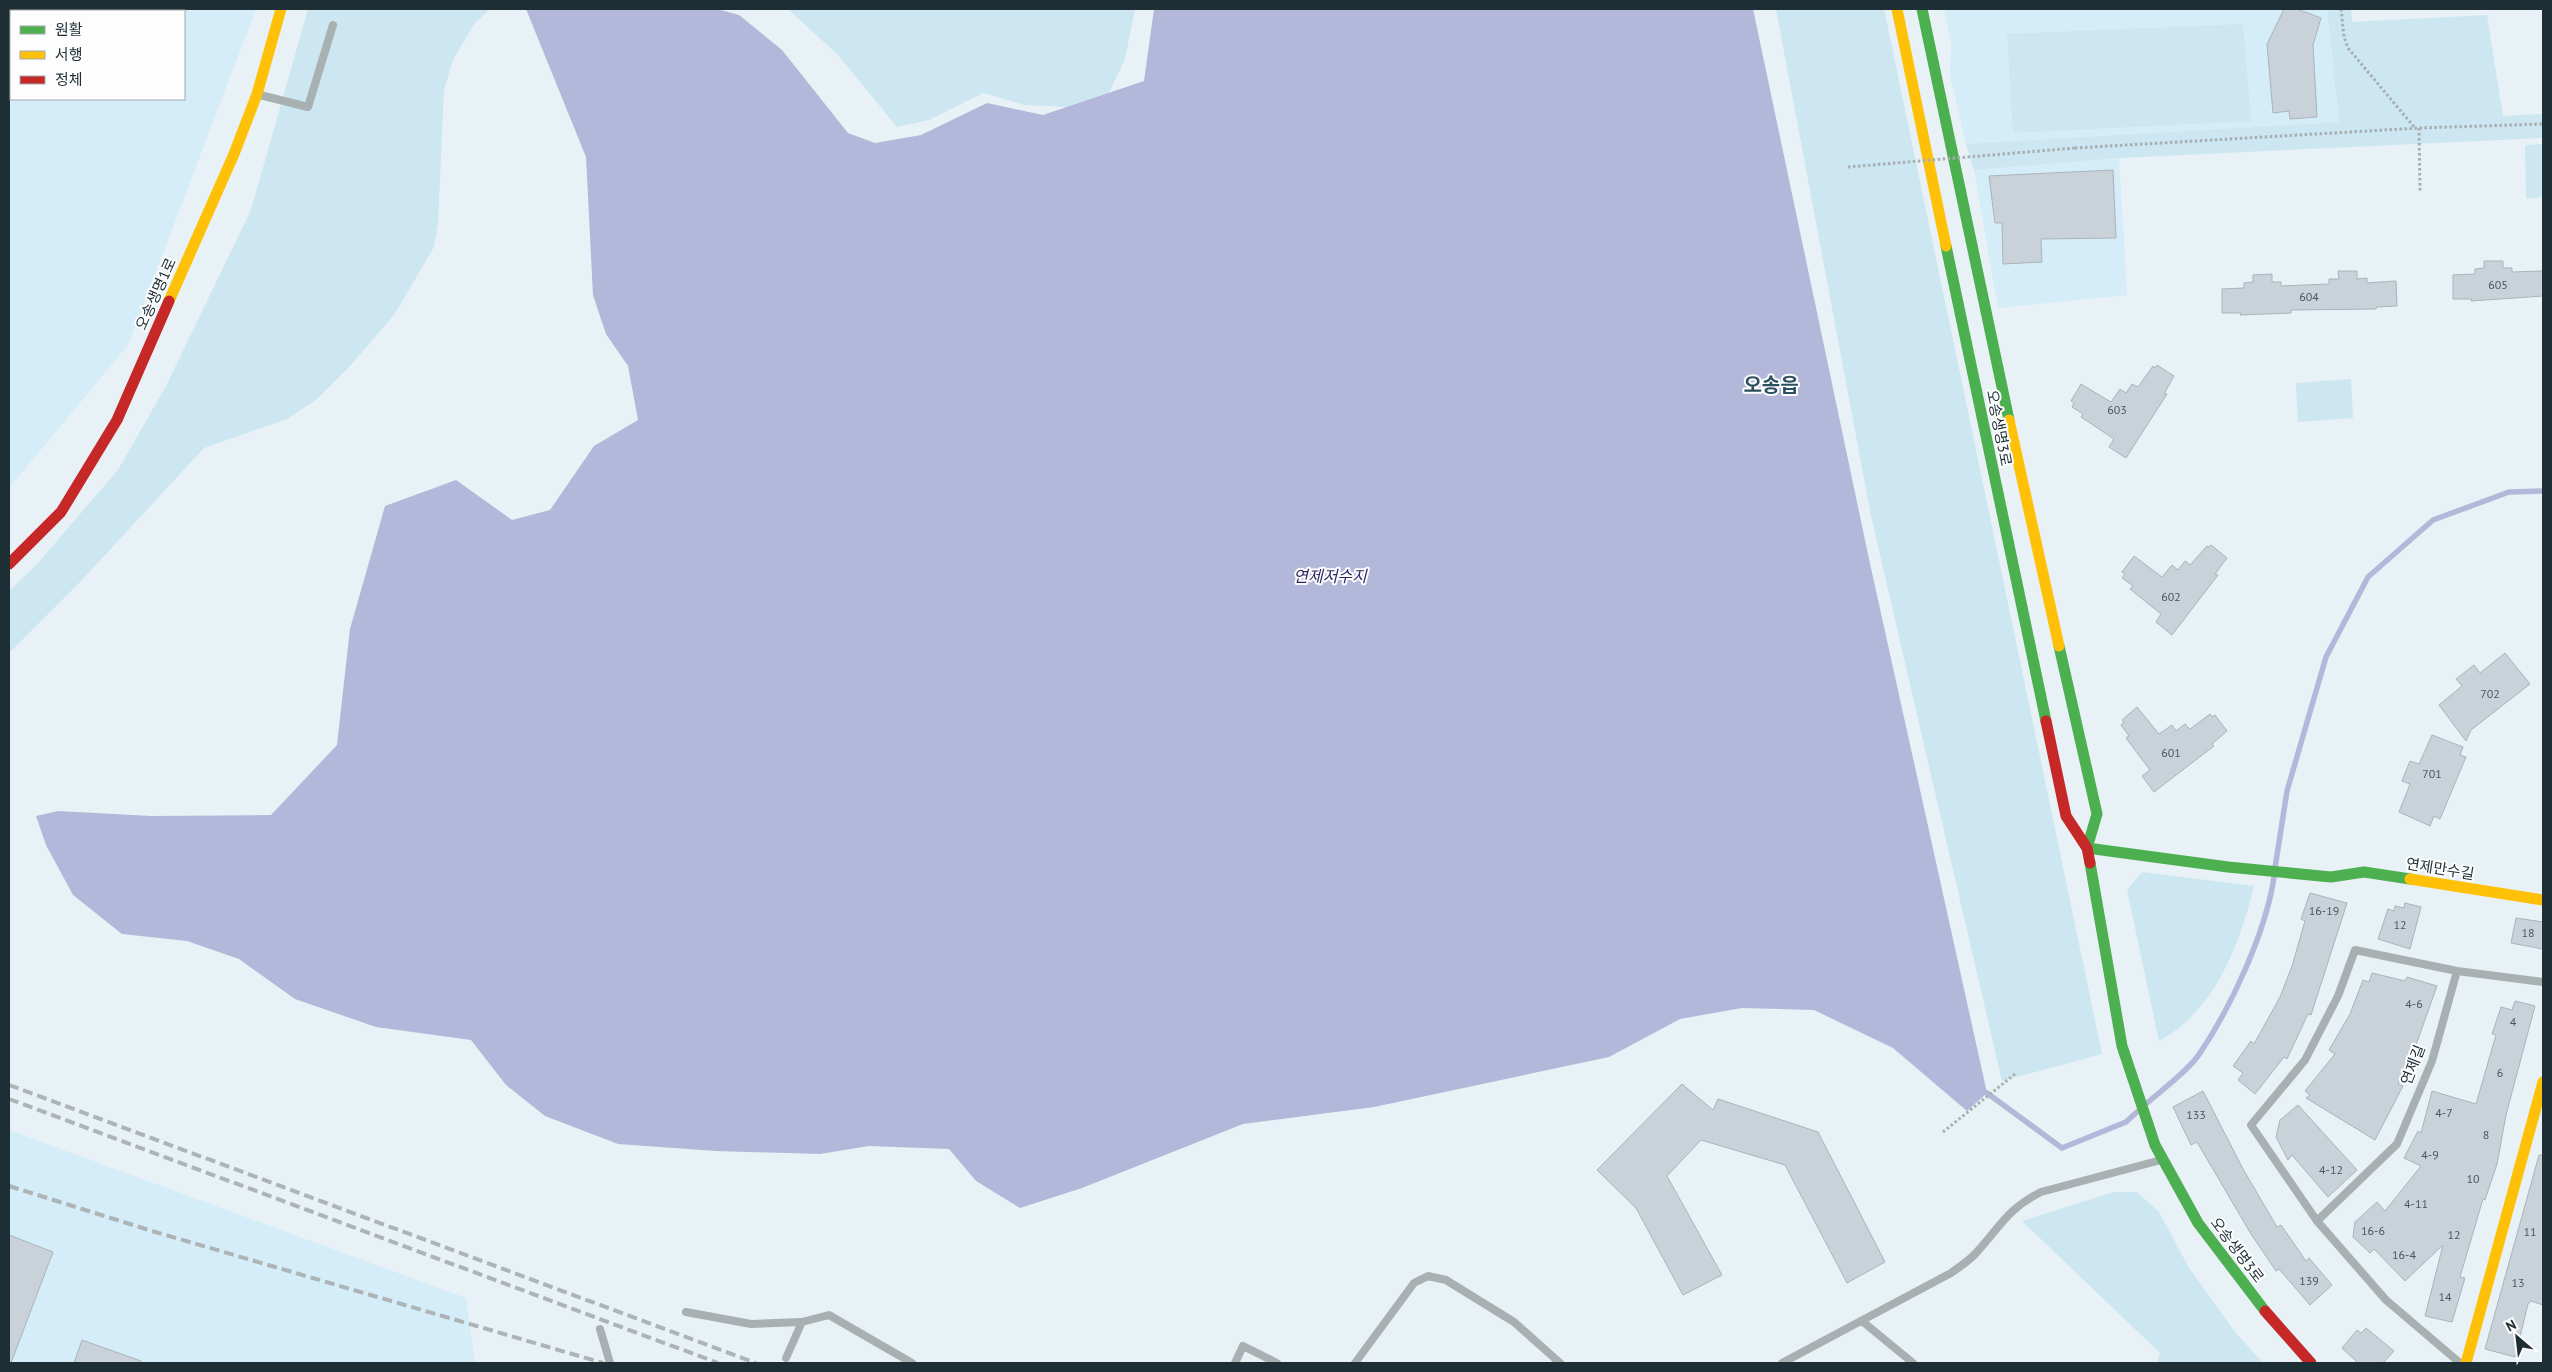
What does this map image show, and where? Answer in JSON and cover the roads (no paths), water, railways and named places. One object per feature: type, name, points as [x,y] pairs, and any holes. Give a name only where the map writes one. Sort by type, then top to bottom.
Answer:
[{"type":"street","name":"오송생명1로","points":[[9,564],[61,512],[117,420],[234,154],[257,94],[281,9]]},
{"type":"street","name":"오송생명3로","points":[[1898,9],[1999,503],[2066,816],[2087,848],[2122,1046],[2155,1145],[2198,1223],[2222,1256],[2311,1363]]},
{"type":"street","name":"오송생명3로","points":[[1922,9],[2023,487],[2097,814],[2087,848]]},
{"type":"street","name":"연제만수길","points":[[2087,848],[2228,867],[2332,877],[2364,872],[2543,900]]},
{"type":"street","points":[[2466,1363],[2543,1082]]},
{"type":"lane","points":[[257,94],[308,107],[333,25]]},
{"type":"lane","points":[[2460,1363],[2386,1300],[2317,1221],[2251,1125],[2305,1060],[2338,996],[2355,950],[2457,971],[2543,982]]},
{"type":"lane","name":"연제길","points":[[2317,1221],[2397,1144],[2432,1061],[2457,971]]},
{"type":"lane","points":[[1782,1363],[1952,1273],[1975,1254],[2007,1214],[2023,1201],[2041,1192],[2162,1159]]},
{"type":"lane","points":[[1355,1363],[1414,1282],[1428,1276],[1446,1280],[1514,1322],[1560,1363]]},
{"type":"lane","points":[[686,1312],[751,1324],[802,1322],[829,1315],[912,1363]]},
{"type":"lane","points":[[786,1358],[802,1322]]},
{"type":"lane","points":[[1862,1322],[1913,1363]]},
{"type":"lane","points":[[600,1329],[610,1363]]},
{"type":"lane","points":[[1235,1363],[1243,1346],[1277,1363]]},
{"type":"water","name":"연제저수지","points":[[526,9],[717,9],[739,15],[782,50],[848,133],[875,143],[921,135],[987,103],[1043,115],[1144,81],[1154,9],[1753,9],[1869,559],[1987,1093],[1967,1111],[1893,1048],[1814,1010],[1742,1008],[1680,1019],[1609,1057],[1374,1107],[1243,1124],[1082,1188],[1020,1208],[976,1181],[949,1149],[869,1146],[820,1154],[716,1151],[618,1144],[545,1116],[506,1085],[471,1040],[376,1027],[295,999],[239,959],[187,941],[122,934],[73,895],[46,845],[36,816],[58,811],[151,816],[271,815],[337,745],[350,629],[385,506],[456,480],[512,520],[550,510],[594,446],[638,420],[628,366],[606,334],[593,295],[586,157]]},
{"type":"waterway","points":[[2275,868],[2287,791],[2326,657],[2368,577],[2433,520],[2509,492],[2543,491]]},
{"type":"waterway","points":[[2147,1103],[2190,1066],[2224,1014],[2255,945],[2270,898],[2274,877]]},
{"type":"waterway","points":[[1987,1093],[2062,1148],[2126,1122],[2138,1111]]},
{"type":"railway","points":[[9,1085],[756,1363]]},
{"type":"railway","points":[[9,1099],[718,1363]]},
{"type":"railway","points":[[9,1186],[152,1231],[603,1363]]},
{"type":"district","name":"오송읍","points":[[1771,385]]}]
